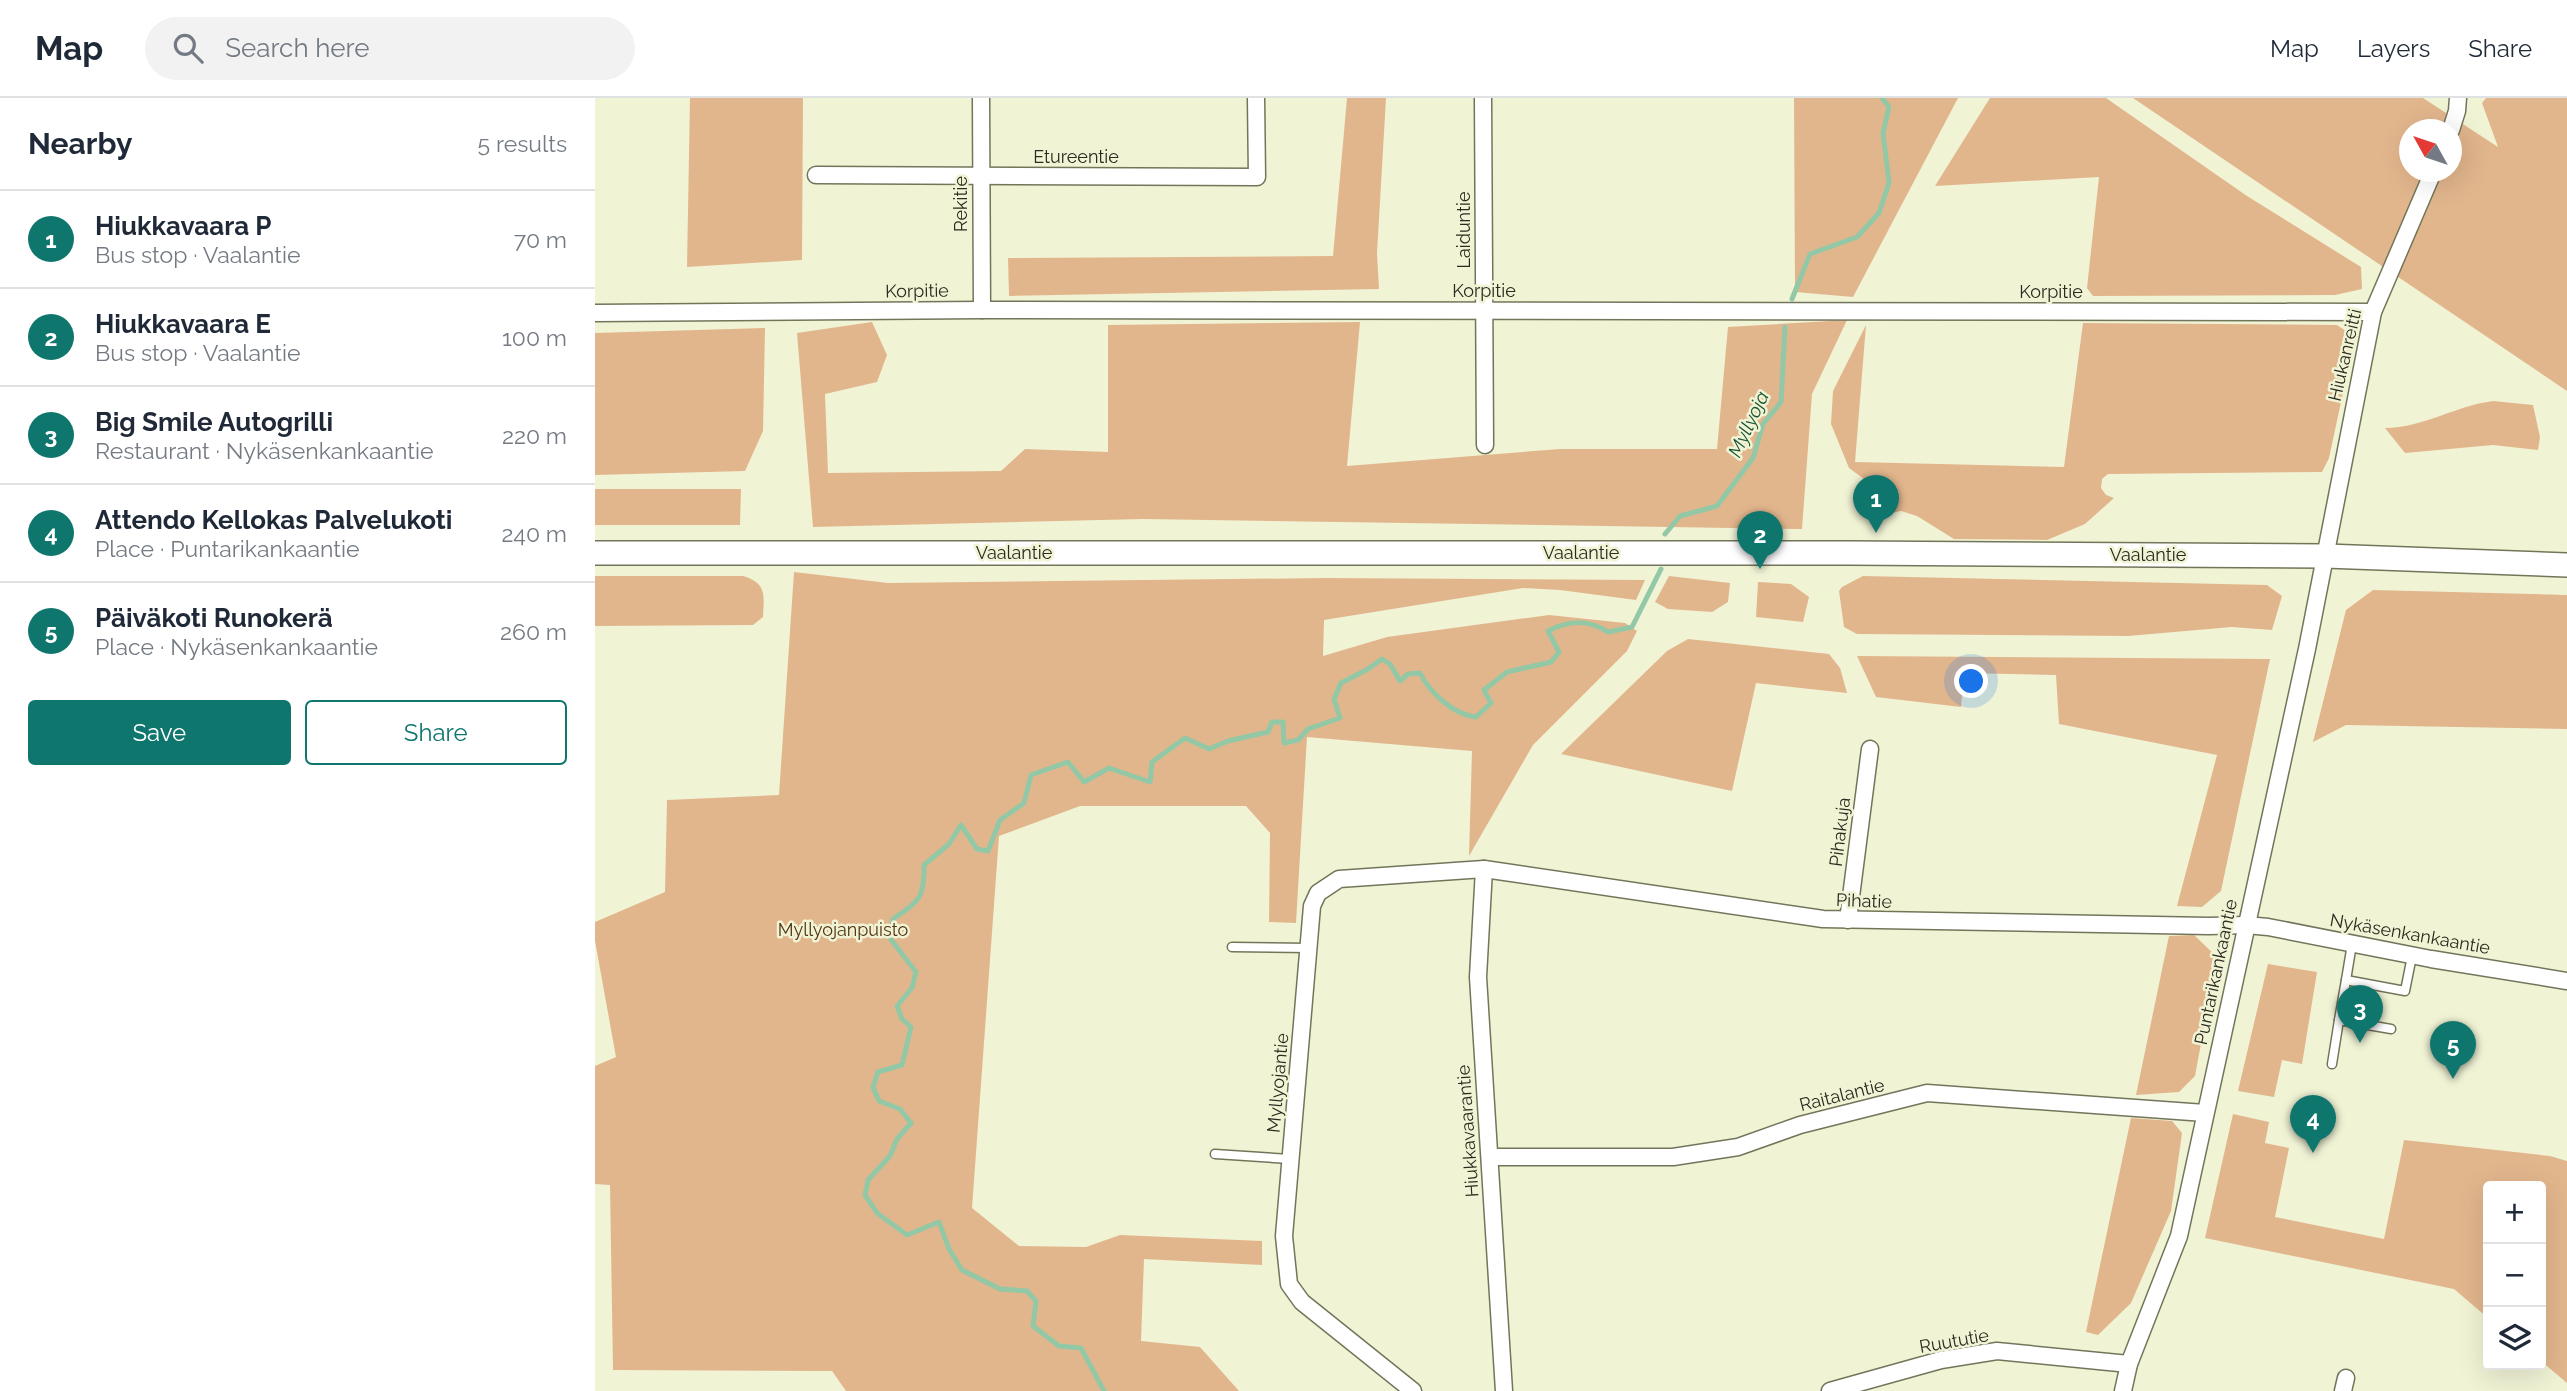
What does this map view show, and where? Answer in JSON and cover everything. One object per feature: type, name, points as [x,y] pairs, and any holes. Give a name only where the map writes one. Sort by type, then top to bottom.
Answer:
[{"type":"street","name":"Rekitie","points":[[981,98],[982,310]]},
{"type":"street","name":"Etureentie","points":[[816,175],[1257,177],[1257,98]]},
{"type":"street","name":"Laiduntie","points":[[1483,98],[1485,445]]},
{"type":"street","points":[[2454,119],[2458,98]]},
{"type":"street","name":"Hiukanreitti","points":[[2326,556],[2373,312],[2429,182]]},
{"type":"street","name":"Korpitie","points":[[595,313],[982,310],[2373,312]]},
{"type":"street","name":"Vaalantie","points":[[595,553],[1861,553],[2326,556],[2567,565]]},
{"type":"street","name":"Puntarikankaantie","points":[[2123,1391],[2129,1364],[2179,1236],[2326,556]]},
{"type":"street","name":"Pihakuja","points":[[1848,920],[1870,749]]},
{"type":"street","name":"Pihatie","points":[[1484,869],[1823,919],[2246,925]]},
{"type":"street","name":"Myllyojantie","points":[[1413,1391],[1302,1303],[1289,1284],[1284,1236],[1312,906],[1318,893],[1339,879],[1484,869]]},
{"type":"street","name":"Hiukkavaarantie","points":[[1484,869],[1478,977],[1504,1391]]},
{"type":"street","name":"Nykäsenkankaantie","points":[[2246,925],[2567,981]]},
{"type":"street","name":"Raitalantie","points":[[1491,1157],[1673,1157],[1738,1147],[1800,1125],[1927,1093],[2205,1113]]},
{"type":"street","name":"Ruututie","points":[[1830,1391],[1941,1360],[1997,1351],[2129,1364]]},
{"type":"lane","points":[[2332,1064],[2352,944]]},
{"type":"lane","points":[[1232,947],[1309,948]]},
{"type":"lane","points":[[2346,981],[2405,991],[2412,956]]},
{"type":"lane","points":[[2339,1020],[2391,1029]]},
{"type":"lane","points":[[1215,1154],[1290,1159]]},
{"type":"green space","points":[[690,98],[803,98],[802,260],[687,267]]},
{"type":"green space","points":[[1347,98],[1386,98],[1377,253],[1379,289],[1009,296],[1008,258],[1333,256]]},
{"type":"green space","points":[[1794,98],[1958,98],[1853,297],[1795,292]]},
{"type":"green space","points":[[1990,98],[2106,98],[2247,196],[2361,267],[2362,289],[2335,295],[2093,296],[2087,288],[2099,177],[1935,186]]},
{"type":"green space","points":[[2133,98],[2423,98],[2455,119],[2399,119],[2399,182],[2462,182],[2462,123],[2498,147],[2482,103],[2486,98],[2567,98],[2567,391]]},
{"type":"green space","points":[[1847,320],[1812,394],[1802,529],[1143,519],[813,527],[797,333],[872,322],[887,355],[877,382],[825,394],[828,473],[1001,471],[1025,449],[1108,452],[1108,325],[1360,322],[1347,466],[1560,449],[1717,449],[1728,327]]},
{"type":"green space","points":[[2083,323],[2337,325],[2355,337],[2329,458],[2322,472],[2108,474],[2102,479],[2101,488],[2106,495],[2114,498],[2085,524],[2047,540],[1954,539],[1917,516],[1901,511],[1867,518],[1864,513],[1867,492],[1864,479],[1849,468],[1831,424],[1833,391],[1866,325],[1855,462],[2064,467]]},
{"type":"green space","points":[[765,328],[763,431],[745,471],[595,475],[595,333]]},
{"type":"green space","points":[[2493,401],[2533,405],[2540,437],[2538,450],[2493,445],[2405,453],[2385,428],[2425,421],[2465,407]]},
{"type":"green space","points":[[595,489],[741,489],[740,525],[595,525]]},
{"type":"green space","name":"Myllyojanpuisto","points":[[794,572],[888,583],[1325,578],[1645,580],[1636,600],[1523,588],[1324,620],[1323,656],[1387,637],[1549,615],[1625,623],[1637,631],[1627,651],[1533,745],[1469,856],[1472,751],[1307,737],[1296,923],[1269,922],[1270,833],[1246,806],[1080,806],[999,836],[972,1208],[1019,1246],[1086,1247],[1120,1235],[1262,1241],[1262,1265],[1144,1259],[1141,1341],[1200,1347],[1239,1391],[846,1391],[832,1371],[613,1370],[610,1185],[595,1184],[595,1066],[616,1057],[595,941],[595,922],[665,892],[667,800],[779,795]]},
{"type":"green space","points":[[595,576],[743,576],[760,586],[763,617],[753,625],[595,626]]},
{"type":"green space","points":[[1669,576],[1730,583],[1728,602],[1712,612],[1668,609],[1655,602]]},
{"type":"green space","points":[[1863,576],[2267,585],[2282,596],[2272,630],[2232,627],[2128,636],[1857,634],[1844,627],[1839,591]]},
{"type":"green space","points":[[1758,582],[1791,584],[1809,597],[1803,622],[1756,617]]},
{"type":"green space","points":[[2373,590],[2567,595],[2567,729],[2346,725],[2313,742],[2346,610]]},
{"type":"green space","points":[[1688,639],[1829,654],[1840,668],[1847,693],[1756,683],[1732,791],[1561,754],[1667,651]]},
{"type":"green space","points":[[1857,656],[2270,659],[2221,891],[2202,907],[2177,906],[2217,755],[2059,724],[2056,675],[1964,673],[1961,707],[1876,697]]},
{"type":"green space","points":[[2194,935],[2217,957],[2195,1076],[2179,1092],[2136,1095],[2169,936]]},
{"type":"green space","points":[[2268,964],[2317,972],[2302,1064],[2282,1060],[2274,1097],[2238,1091]]},
{"type":"green space","points":[[2233,1114],[2269,1122],[2265,1143],[2289,1148],[2275,1217],[2384,1239],[2404,1140],[2550,1156],[2567,1161],[2567,1383],[2546,1365],[2546,1181],[2483,1181],[2483,1314],[2454,1289],[2205,1238]]},
{"type":"green space","points":[[2131,1118],[2172,1121],[2182,1133],[2171,1211],[2131,1303],[2098,1335],[2086,1332]]},
{"type":"waterway","name":"Myllyoja","points":[[1792,299],[1810,254],[1857,237],[1879,213],[1889,183],[1883,133],[1889,107],[1882,98]]},
{"type":"waterway","name":"Myllyoja","points":[[1665,534],[1680,516],[1717,506],[1753,458],[1763,424],[1781,402],[1785,327]]},
{"type":"waterway","name":"Myllyoja","points":[[1104,1391],[1081,1348],[1059,1346],[1033,1326],[1036,1301],[1027,1291],[1000,1289],[962,1270],[949,1249],[939,1222],[907,1235],[877,1213],[865,1195],[868,1180],[890,1156],[897,1139],[911,1123],[900,1109],[879,1101],[873,1087],[878,1072],[902,1065],[911,1027],[902,1019],[897,1006],[912,988],[916,972],[889,937],[893,919],[919,898],[924,865],[949,844],[961,825],[977,849],[988,851],[1000,820],[1024,803],[1031,775],[1068,762],[1084,782],[1109,768],[1150,782],[1152,762],[1185,738],[1209,749],[1228,741],[1268,732],[1272,722],[1283,722],[1284,743],[1298,740],[1308,729],[1340,718],[1334,699],[1341,683],[1382,659],[1390,664],[1400,681],[1408,674],[1420,673],[1443,702],[1459,712],[1476,717],[1491,703],[1484,690],[1507,672],[1551,662],[1559,652],[1548,631],[1578,622],[1608,632],[1632,627],[1661,569]]},
{"type":"place","name":"Hiukkavaara P","points":[[1876,533]]},
{"type":"place","name":"Hiukkavaara E","points":[[1760,569]]},
{"type":"place","name":"Big Smile Autogrilli","points":[[2360,1043]]},
{"type":"place","name":"Päiväkoti Runokerä","points":[[2453,1079]]},
{"type":"place","name":"Attendo Kellokas Palvelukoti","points":[[2313,1153]]}]
